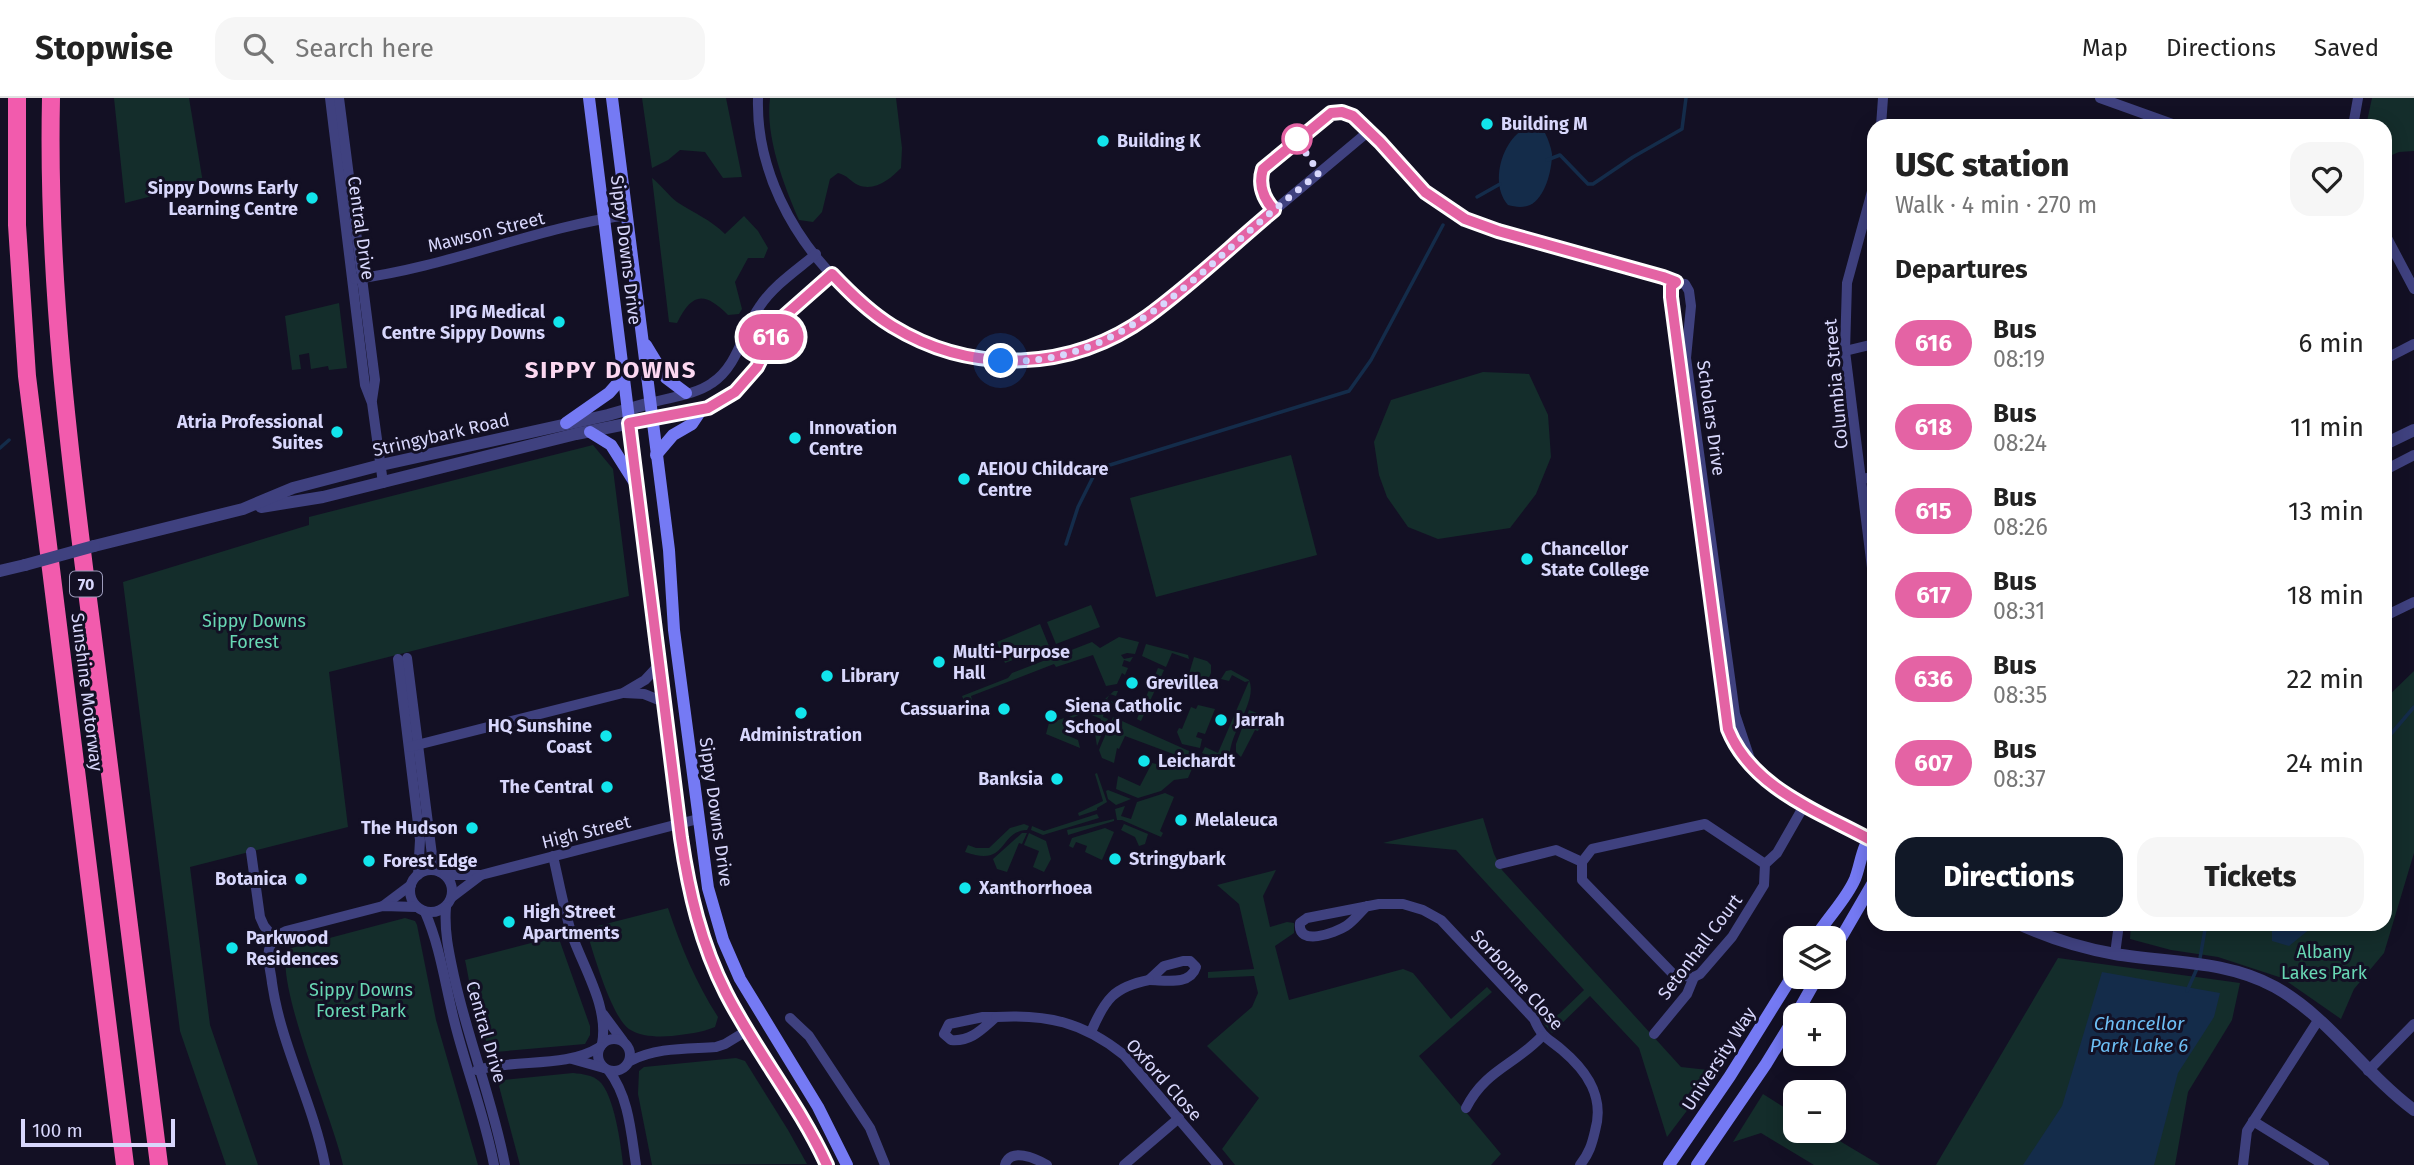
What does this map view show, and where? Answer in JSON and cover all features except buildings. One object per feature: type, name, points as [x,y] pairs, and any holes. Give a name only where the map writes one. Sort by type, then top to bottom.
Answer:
[{"type":"highway","name":"Sunshine Motorway","points":[[17,98],[17,225],[27,376],[124,1161]]},
{"type":"highway","name":"Sunshine Motorway","points":[[51,98],[51,197],[59,351],[159,1165]]},
{"type":"highway","points":[[147,1068],[166,1165]]},
{"type":"main road","name":"Sippy Downs Drive","points":[[589,98],[688,883],[699,926],[720,982],[803,1117],[827,1165]]},
{"type":"main road","name":"Sippy Downs Drive","points":[[612,98],[669,550],[674,630],[708,888],[732,963],[765,1023],[833,1132],[847,1165]]},
{"type":"main road","points":[[642,339],[666,378],[686,393]]},
{"type":"main road","points":[[566,423],[609,393],[624,376]]},
{"type":"main road","points":[[656,454],[673,435],[692,424],[702,409]]},
{"type":"main road","points":[[590,432],[611,445],[637,486]]},
{"type":"main road","points":[[1824,926],[1849,890],[1867,847]]},
{"type":"main road","points":[[1846,929],[1867,893]]},
{"type":"main road","name":"University Way","points":[[1669,1165],[1738,1065],[1784,989]]},
{"type":"main road","points":[[1697,1165],[1783,1036]]},
{"type":"street","name":"Central Drive","points":[[330,98],[346,236],[357,279],[375,380],[372,403],[383,483]]},
{"type":"street","name":"Central Drive","points":[[339,98],[357,279]]},
{"type":"street","points":[[758,98],[761,136],[775,188],[799,232],[832,274],[880,318],[925,342],[959,354],[1001,361],[1051,359],[1112,337],[1147,317],[1369,131]]},
{"type":"street","points":[[1882,119],[1883,98]]},
{"type":"street","points":[[2100,98],[2146,119]]},
{"type":"street","points":[[2354,119],[2358,98]]},
{"type":"street","name":"Columbia Street","points":[[1867,210],[1847,283],[1845,351],[1867,527]]},
{"type":"street","name":"Mawson Street","points":[[357,279],[604,218],[627,215]]},
{"type":"street","points":[[2392,247],[2414,289]]},
{"type":"street","points":[[650,403],[709,385],[725,372],[764,300],[816,254]]},
{"type":"street","points":[[651,419],[702,409],[725,399],[744,384],[757,367],[781,319],[832,274]]},
{"type":"street","name":"Scholars Drive","points":[[1753,768],[1735,714],[1686,358],[1690,297],[1685,284],[1676,282],[1671,286],[1671,297],[1724,715],[1735,746],[1753,768],[1776,787],[1867,838]]},
{"type":"street","points":[[2392,355],[2414,344]]},
{"type":"street","points":[[1845,351],[1867,346]]},
{"type":"street","name":"Stringybark Road","points":[[243,509],[293,488],[381,465],[650,403]]},
{"type":"street","name":"Stringybark Road","points":[[0,571],[243,509],[323,497],[651,419]]},
{"type":"street","points":[[2392,441],[2414,430]]},
{"type":"street","points":[[2392,466],[2414,455]]},
{"type":"street","points":[[1861,479],[1867,478]]},
{"type":"street","points":[[2392,612],[2414,601]]},
{"type":"street","points":[[325,1165],[320,1137],[275,1007],[270,947],[274,938],[286,931],[383,906],[436,912],[449,902],[452,886],[432,855],[413,746],[402,658]]},
{"type":"street","points":[[413,746],[623,693],[645,681],[660,664]]},
{"type":"street","points":[[623,693],[644,694],[664,702]]},
{"type":"street","points":[[413,746],[420,840],[418,875]]},
{"type":"street","name":"Setonhall Court","points":[[1654,1034],[1687,993],[1694,977],[1700,974],[1732,937],[1764,886],[1765,864],[1777,853],[1805,804]]},
{"type":"street","name":"High Street","points":[[443,874],[481,875],[698,820]]},
{"type":"street","points":[[1694,977],[1674,975],[1582,880],[1582,862],[1592,849],[1705,824],[1765,864]]},
{"type":"street","points":[[1500,864],[1556,850],[1582,862]]},
{"type":"street","points":[[251,852],[260,917],[274,938]]},
{"type":"street","points":[[553,856],[572,933],[601,1011],[604,1032],[598,1059],[618,1084],[625,1102],[636,1165]]},
{"type":"street","points":[[383,906],[411,885],[418,875],[429,870],[443,874]]},
{"type":"street","name":"High Street","points":[[449,902],[481,875]]},
{"type":"street","points":[[411,885],[411,897],[421,909]]},
{"type":"street","name":"Central Drive","points":[[449,902],[445,928],[494,1165]]},
{"type":"street","name":"Sorbonne Close","points":[[1367,906],[1339,930],[1311,938],[1300,932],[1300,923],[1307,918],[1367,906],[1403,904],[1423,910],[1441,920],[1534,1018],[1542,1036],[1563,1050],[1578,1065],[1593,1087],[1598,1102],[1598,1120],[1589,1154],[1580,1165]]},
{"type":"street","name":"Central Drive","points":[[421,909],[436,937],[455,1024],[475,1071],[505,1165]]},
{"type":"street","points":[[2037,931],[2065,942],[2115,954],[2214,965],[2274,987],[2319,1019],[2368,1071],[2414,1110]]},
{"type":"street","points":[[2115,954],[2118,931]]},
{"type":"street","points":[[1091,1032],[1107,1000],[1118,990],[1128,984],[1149,980]]},
{"type":"street","points":[[601,1011],[631,1055],[625,1102]]},
{"type":"street","name":"Oxford Close","points":[[996,1017],[969,1038],[951,1040],[944,1034],[949,1024],[983,1017],[996,1017],[1040,1017],[1091,1032],[1124,1055],[1218,1165]]},
{"type":"street","points":[[790,1018],[809,1036],[870,1128],[885,1165]]},
{"type":"street","points":[[2243,1165],[2247,1131],[2319,1019]]},
{"type":"street","points":[[2368,1071],[2414,1024]]},
{"type":"street","points":[[571,1059],[619,1071],[645,1054],[716,1047],[748,1030]]},
{"type":"street","points":[[1466,1108],[1487,1077],[1520,1056],[1542,1036]]},
{"type":"street","points":[[475,1071],[571,1059],[589,1054],[612,1039],[660,1051]]},
{"type":"street","points":[[1124,1165],[1179,1118]]},
{"type":"street","points":[[2253,1121],[2324,1165]]},
{"type":"street","points":[[1005,1165],[1006,1158],[1011,1155],[1021,1155],[1047,1165]]},
{"type":"green space","points":[[114,98],[189,98],[203,183],[125,203]]},
{"type":"green space","points":[[642,98],[726,98],[742,177],[723,178],[705,152],[680,150],[652,168]]},
{"type":"green space","points":[[770,98],[896,98],[902,148],[901,168],[887,180],[870,187],[858,185],[838,173],[830,179],[822,212],[813,222],[799,220],[773,144]]},
{"type":"green space","points":[[2372,98],[2414,98],[2414,151],[2392,155],[2392,119],[2368,119]]},
{"type":"green space","points":[[652,178],[677,202],[725,234],[744,216],[758,231],[768,248],[764,258],[748,258],[735,282],[742,309],[739,314],[728,315],[712,302],[699,299],[688,306],[677,323],[669,322]]},
{"type":"green space","points":[[339,303],[347,368],[329,370],[328,366],[311,369],[309,353],[299,355],[301,369],[292,370],[285,316]]},
{"type":"green space","points":[[1483,372],[1529,374],[1548,415],[1551,457],[1536,494],[1510,528],[1438,539],[1408,527],[1387,497],[1379,475],[1374,442],[1391,400]]},
{"type":"green space","name":"Sippy Downs Forest","points":[[593,445],[613,469],[629,596],[329,672],[348,827],[190,867],[210,1025],[258,1165],[226,1165],[180,1031],[123,582],[309,525],[309,517]]},
{"type":"green space","points":[[1291,455],[1317,555],[1156,597],[1130,498]]},
{"type":"green space","points":[[1091,605],[1100,627],[1056,644],[1047,622]]},
{"type":"green space","points":[[1040,624],[1049,646],[1005,663],[997,642]]},
{"type":"green space","points":[[1119,637],[1139,642],[1135,654],[1121,655],[1124,659],[1133,657],[1130,662],[1124,660],[1122,666],[1128,668],[1125,675],[1122,673],[1117,684],[1106,686],[1093,655],[1056,667],[1054,664],[971,696],[972,700],[965,703],[962,696],[1092,642],[1100,648]]},
{"type":"green space","points":[[1146,644],[1188,655],[1189,659],[1172,653],[1166,667],[1142,656]]},
{"type":"green space","points":[[1194,657],[1211,665],[1207,682],[1189,674]]},
{"type":"green space","points":[[1158,668],[1164,670],[1141,721],[1137,719]]},
{"type":"green space","points":[[1231,670],[1249,680],[1251,689],[1232,742],[1230,763],[1227,763],[1202,753],[1205,747],[1218,753],[1249,681],[1245,682],[1232,675],[1229,681],[1221,679],[1226,671]]},
{"type":"green space","name":"Albany Lakes Park","points":[[2414,671],[2414,853],[2392,926],[2392,692]]},
{"type":"green space","points":[[1109,695],[1107,699],[1113,702],[1111,712],[1095,708]]},
{"type":"green space","points":[[1198,705],[1215,709],[1205,734],[1198,732],[1196,737],[1202,739],[1200,748],[1182,744],[1177,732],[1179,728],[1182,729],[1191,707],[1196,709]]},
{"type":"green space","points":[[1249,710],[1265,716],[1241,757],[1236,752],[1236,744]]},
{"type":"green space","points":[[1083,711],[1104,713],[1103,717],[1108,719],[1097,746],[1095,734],[1101,719],[1085,712],[1069,717]]},
{"type":"green space","points":[[1113,717],[1198,755],[1188,778],[1174,780],[1161,791],[1138,798],[1116,789],[1118,776],[1140,786],[1152,763],[1169,767],[1176,755],[1125,736],[1119,749],[1117,748],[1114,763],[1102,758],[1099,750]]},
{"type":"green space","points":[[1064,718],[1062,724],[1067,726],[1064,734],[1078,740],[1080,748],[1046,734],[1049,723]]},
{"type":"green space","points":[[1097,773],[1107,802],[1097,810],[1079,816],[1078,813],[1103,801],[1095,774]]},
{"type":"green space","points":[[1108,790],[1131,799],[1116,805],[1108,799]]},
{"type":"green space","points":[[1165,793],[1174,797],[1160,831],[1163,833],[1161,837],[1117,820],[1115,809],[1125,806],[1121,816],[1131,819],[1137,802]]},
{"type":"green space","points":[[1097,814],[1099,818],[1043,835],[1031,830],[1032,826],[1044,831]]},
{"type":"green space","points":[[1483,818],[1502,870],[1681,1067],[1717,1071],[1667,1137],[1639,1048],[1590,996],[1552,1033],[1543,1023],[1559,1014],[1584,990],[1456,850],[1383,843]]},
{"type":"green space","points":[[1114,821],[1068,835],[1067,830]]},
{"type":"green space","points":[[1024,824],[1029,826],[1027,830],[1011,836],[996,852],[979,856],[965,852],[968,845],[989,848],[1010,828]]},
{"type":"green space","points":[[1124,824],[1148,834],[1145,844],[1139,846],[1135,837],[1121,830]]},
{"type":"green space","points":[[1105,828],[1114,832],[1102,860],[1085,852],[1087,846],[1076,842],[1073,848],[1069,846],[1072,838]]},
{"type":"green space","points":[[1022,833],[1027,833],[1022,844],[1019,843],[1007,872],[997,869],[993,859]]},
{"type":"green space","points":[[1029,833],[1046,841],[1051,859],[1044,872],[1033,867],[1039,851],[1024,845]]},
{"type":"green space","points":[[1276,870],[1263,896],[1270,927],[1287,922],[1294,923],[1294,933],[1275,946],[1289,1000],[1403,969],[1413,973],[1451,1019],[1487,987],[1492,992],[1419,1056],[1501,1154],[1491,1165],[1235,1165],[1222,1149],[1259,1098],[1207,1046],[1252,1007],[1258,993],[1254,976],[1208,978],[1208,972],[1254,969],[1239,904],[1217,885]]},
{"type":"green space","points":[[668,908],[690,964],[718,1017],[715,1027],[699,1032],[667,1036],[644,1035],[634,1032],[622,1022],[603,983],[586,929]]},
{"type":"green space","name":"Sippy Downs Forest Park","points":[[405,918],[415,921],[417,925],[436,1020],[478,1165],[343,1165],[296,1019],[285,965],[288,949]]},
{"type":"green space","name":"Albany Lakes Park","points":[[2131,931],[2391,931],[2384,953],[2354,989],[2341,1019],[2282,978],[2218,957],[2171,950],[2130,939]]},
{"type":"green space","points":[[558,936],[590,1026],[590,1035],[585,1044],[495,1052],[483,1035],[479,1023],[465,960]]},
{"type":"green space","points":[[2058,958],[2240,983],[2232,1020],[2188,1092],[2175,1165],[1936,1165]]},
{"type":"green space","points":[[736,1058],[745,1061],[807,1164],[652,1165],[638,1094],[639,1071],[644,1067]]},
{"type":"green space","points":[[584,1074],[599,1081],[609,1097],[616,1120],[623,1165],[520,1165],[499,1086],[503,1080]]},
{"type":"green space","points":[[1763,1094],[1783,1106],[1783,1143],[1843,1143],[1880,1165],[1814,1165],[1761,1133],[1733,1142]]},
{"type":"water","points":[[1531,126],[1545,133],[1552,154],[1551,168],[1540,196],[1530,205],[1516,207],[1508,205],[1502,196],[1499,172],[1506,149],[1521,131]]},
{"type":"water","points":[[2272,931],[2307,931],[2289,946],[2272,941]]},
{"type":"water","name":"Chancellor Park Lake 6","points":[[2102,972],[2220,993],[2214,1017],[2178,1073],[2154,1165],[2023,1165],[2062,1106]]},
{"type":"waterway","points":[[1547,160],[1560,155],[1588,184],[1593,184],[1682,129],[1686,98]]},
{"type":"waterway","points":[[1477,197],[1500,184]]},
{"type":"waterway","points":[[1066,544],[1078,507],[1097,469],[1349,391],[1371,360],[1443,225]]},
{"type":"waterway","points":[[0,448],[9,440]]},
{"type":"waterway","points":[[2392,733],[2414,707]]},
{"type":"waterway","points":[[2187,991],[2199,964],[2205,931]]},
{"type":"bus line","name":"616","points":[[827,1165],[803,1117],[727,996],[713,965],[692,903],[684,861],[629,423],[708,408],[735,392],[757,367],[781,319],[832,274],[869,310],[892,326],[908,335],[959,354],[1001,361],[1035,361],[1051,359],[1112,337],[1147,317],[1205,271],[1274,210],[1263,195],[1263,169],[1326,115],[1336,111],[1353,116],[1425,192],[1465,219],[1481,226],[1676,282],[1671,286],[1671,297],[1724,715],[1728,729],[1735,746],[1762,778],[1867,838]]},
{"type":"place","name":"Building M","points":[[1487,124]]},
{"type":"place","name":"Building K","points":[[1103,141]]},
{"type":"place","name":"Sippy Downs Early Learning Centre","points":[[312,198]]},
{"type":"place","name":"IPG Medical Centre Sippy Downs","points":[[559,322]]},
{"type":"place","name":"Atria Professional Suites","points":[[337,432]]},
{"type":"place","name":"Innovation Centre","points":[[795,438]]},
{"type":"place","name":"AEIOU Childcare Centre","points":[[964,479]]},
{"type":"place","name":"Chancellor State College","points":[[1527,559]]},
{"type":"place","name":"Multi-Purpose Hall","points":[[939,662]]},
{"type":"place","name":"Library","points":[[827,676]]},
{"type":"place","name":"Grevillea","points":[[1132,683]]},
{"type":"place","name":"Cassuarina","points":[[1004,709]]},
{"type":"place","name":"Administration","points":[[801,713]]},
{"type":"place","name":"Siena Catholic School","points":[[1051,716]]},
{"type":"place","name":"Jarrah","points":[[1221,720]]},
{"type":"place","name":"HQ Sunshine Coast","points":[[606,736]]},
{"type":"place","name":"Leichardt","points":[[1144,761]]},
{"type":"place","name":"Banksia","points":[[1057,779]]},
{"type":"place","name":"The Central","points":[[607,787]]},
{"type":"place","name":"Melaleuca","points":[[1181,820]]},
{"type":"place","name":"The Hudson","points":[[472,828]]},
{"type":"place","name":"Stringybark","points":[[1115,859]]},
{"type":"place","name":"Forest Edge","points":[[369,861]]},
{"type":"place","name":"Botanica","points":[[301,879]]},
{"type":"place","name":"Xanthorrhoea","points":[[965,888]]},
{"type":"place","name":"High Street Apartments","points":[[509,922]]},
{"type":"place","name":"Parkwood Residences","points":[[232,948]]},
{"type":"district","name":"SIPPY DOWNS","points":[[611,370]]},
{"type":"route","points":[[1001,361],[1051,359],[1112,337],[1147,317],[1319,173],[1297,139]]}]
